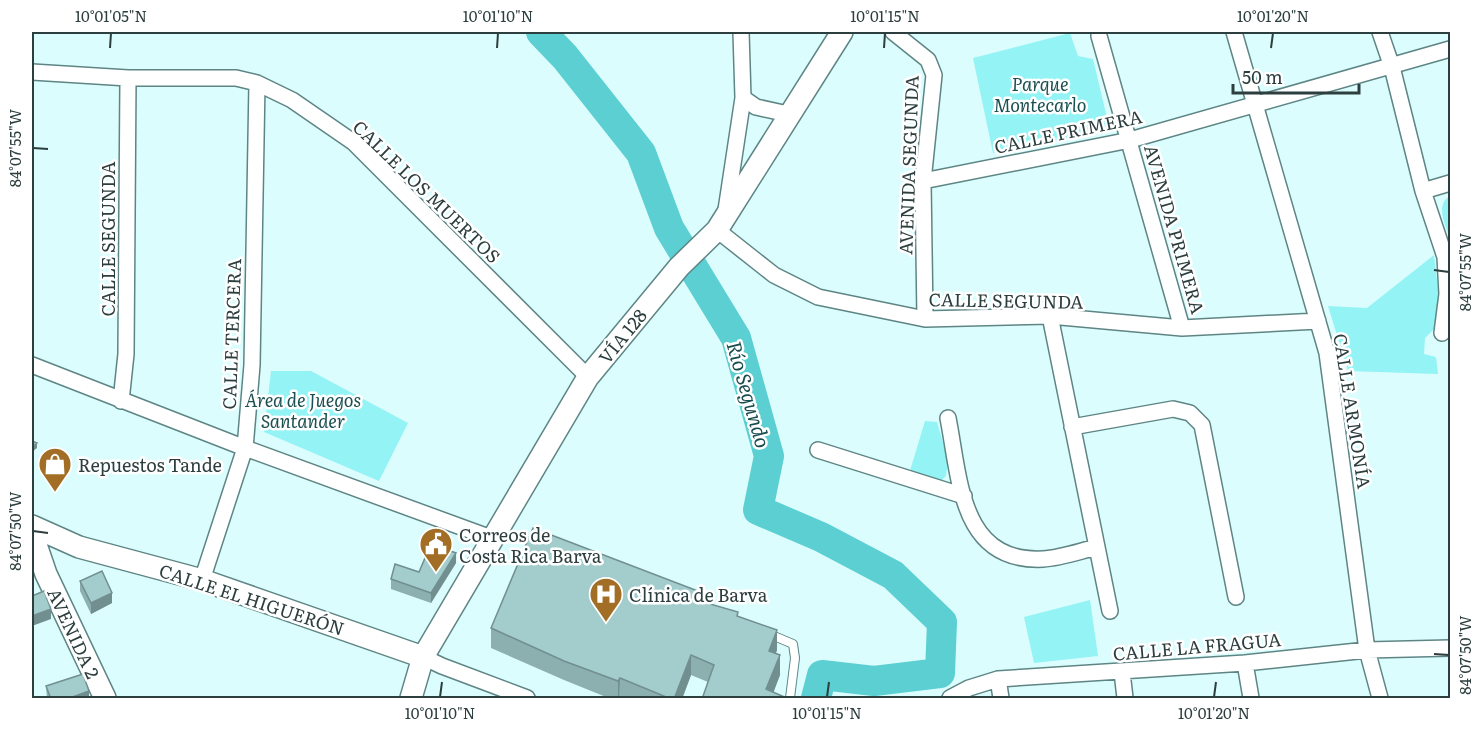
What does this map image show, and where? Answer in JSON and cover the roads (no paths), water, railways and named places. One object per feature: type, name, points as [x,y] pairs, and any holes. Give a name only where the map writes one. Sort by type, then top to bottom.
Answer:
[{"type":"main road","name":"VÍA 128","points":[[411,699],[423,657],[588,377],[679,267],[717,230],[788,114],[842,32]]},
{"type":"main road","name":"CALLE EL HIGUERÓN","points":[[32,526],[79,548],[202,580],[423,657]]},
{"type":"main road","name":"AVENIDA 2","points":[[32,533],[46,574],[105,699]]},
{"type":"main road","name":"CALLE EL HIGUERÓN","points":[[46,574],[52,552],[60,547],[79,548]]},
{"type":"street","points":[[717,230],[743,98],[741,32]]},
{"type":"street","name":"AVENIDA SEGUNDA","points":[[892,32],[928,60],[934,75],[924,180],[925,319]]},
{"type":"street","name":"CALLE ARMONÍA","points":[[1234,32],[1253,104],[1327,352],[1367,650],[1380,699]]},
{"type":"street","points":[[1380,32],[1392,67],[1423,191],[1445,257],[1447,294],[1442,333]]},
{"type":"street","name":"AVENIDA PRIMERA","points":[[1100,36],[1182,328]]},
{"type":"street","points":[[1253,104],[1450,49]]},
{"type":"street","name":"CALLE LOS MUERTOS","points":[[32,72],[128,78],[236,78],[257,83],[292,100],[353,142],[588,377]]},
{"type":"street","name":"CALLE SEGUNDA","points":[[121,401],[126,354],[128,78]]},
{"type":"street","name":"CALLE TERCERA","points":[[202,580],[245,448],[252,365],[257,83]]},
{"type":"street","points":[[743,98],[756,107],[788,114]]},
{"type":"street","name":"CALLE PRIMERA","points":[[924,180],[1130,140],[1253,104]]},
{"type":"street","points":[[1423,191],[1450,183]]},
{"type":"street","name":"CALLE SEGUNDA","points":[[717,230],[774,275],[818,297],[925,319],[1050,316],[1182,328],[1318,321]]},
{"type":"street","points":[[1050,316],[1110,611]]},
{"type":"street","points":[[32,365],[245,448],[494,539]]},
{"type":"street","points":[[1072,427],[1173,409],[1190,413],[1202,425],[1236,597]]},
{"type":"street","points":[[948,418],[970,519],[978,533],[988,543],[1023,558],[1045,559],[1097,547]]},
{"type":"street","points":[[818,450],[964,496]]},
{"type":"street","name":"CALLE LA FRAGUA","points":[[950,699],[969,688],[998,679],[1245,663],[1367,650],[1450,648]]},
{"type":"street","points":[[423,657],[527,699]]},
{"type":"street","points":[[1245,663],[1251,699]]},
{"type":"street","points":[[1122,672],[1125,699]]},
{"type":"street","points":[[998,679],[1001,699]]},
{"type":"lane","points":[[756,630],[793,644],[795,658],[790,699]]},
{"type":"waterway","name":"Río Segundo","points":[[541,32],[565,57],[641,153],[669,228],[736,338],[769,456],[758,510],[821,537],[893,575],[942,622],[940,673],[874,681],[822,675],[816,698]]},
{"type":"place","name":"Repuestos Tande","points":[[55,493]]},
{"type":"place","name":"Correos de Costa Rica Barva","points":[[436,573]]},
{"type":"place","name":"Clínica de Barva","points":[[606,623]]},
{"type":"park label","name":"Parque Montecarlo","points":[[1040,94]]},
{"type":"park label","name":"Área de Juegos Santander","points":[[303,409]]}]
